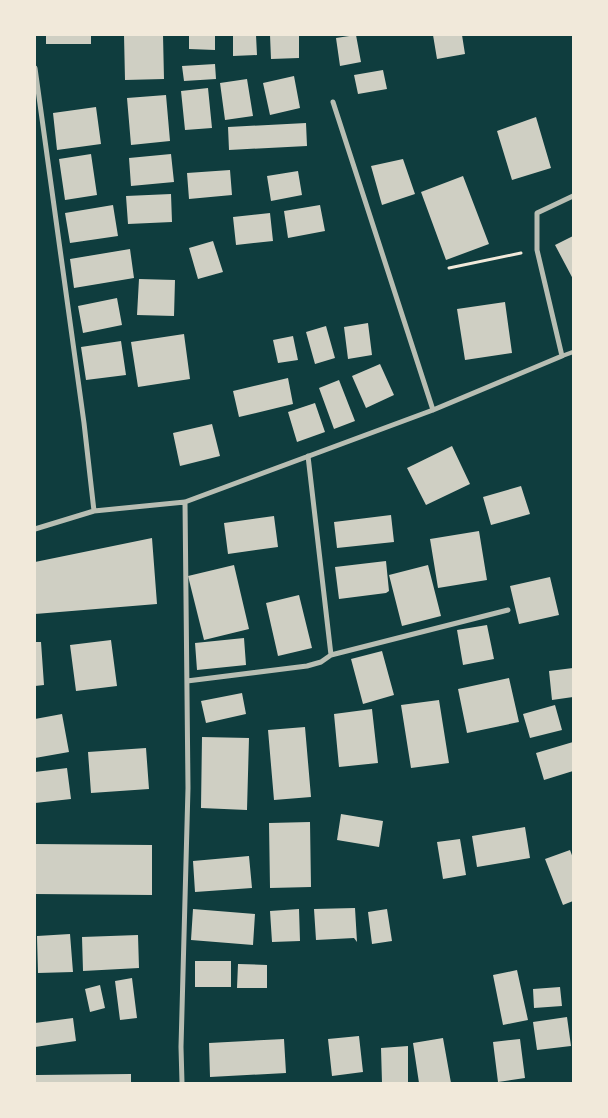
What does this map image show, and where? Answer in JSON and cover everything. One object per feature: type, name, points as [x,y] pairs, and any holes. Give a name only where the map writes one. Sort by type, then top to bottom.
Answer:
[{"type":"street","points":[[35,68],[84,423],[94,511]]},
{"type":"street","points":[[333,102],[433,410]]},
{"type":"street","points":[[35,529],[94,511],[185,502],[433,410],[562,356],[537,250],[537,213],[573,196]]},
{"type":"street","points":[[308,456],[332,656]]},
{"type":"street","points":[[182,1083],[181,1047],[188,788],[185,502]]},
{"type":"street","points":[[187,681],[307,666],[332,656],[508,610]]},
{"type":"lane","points":[[562,356],[573,352]]},
{"type":"path","points":[[449,268],[537,250]]},
{"type":"building","points":[[46,35],[91,35],[91,44],[46,44]]},
{"type":"building","points":[[124,35],[163,35],[164,79],[125,80]]},
{"type":"building","points":[[189,35],[215,35],[215,50],[189,49]]},
{"type":"building","points":[[233,35],[256,35],[257,55],[233,56]]},
{"type":"building","points":[[270,35],[299,35],[299,58],[271,59]]},
{"type":"building","points":[[356,35],[361,62],[340,66],[336,38]]},
{"type":"building","points":[[433,35],[462,35],[465,54],[437,59]]},
{"type":"building","points":[[215,64],[216,79],[184,81],[182,66]]},
{"type":"building","points":[[383,70],[387,89],[358,94],[354,75]]},
{"type":"building","points":[[294,76],[300,108],[270,115],[263,83]]},
{"type":"building","points":[[247,79],[253,116],[225,120],[220,83]]},
{"type":"building","points":[[208,88],[212,128],[185,130],[181,91]]},
{"type":"building","points":[[166,95],[170,141],[131,145],[127,98]]},
{"type":"building","points":[[96,107],[101,144],[57,150],[53,113]]},
{"type":"building","points":[[536,117],[551,168],[512,180],[497,131]]},
{"type":"building","points":[[306,123],[307,146],[229,150],[228,127]]},
{"type":"building","points":[[91,154],[97,195],[65,200],[59,159]]},
{"type":"building","points":[[171,154],[174,182],[131,186],[129,158]]},
{"type":"building","points":[[403,159],[415,194],[382,205],[371,166]]},
{"type":"building","points":[[230,170],[232,195],[189,199],[187,173]]},
{"type":"building","points":[[298,171],[302,195],[271,201],[267,176]]},
{"type":"building","points":[[463,176],[489,244],[446,260],[421,192]]},
{"type":"building","points":[[171,194],[172,222],[128,224],[126,196]]},
{"type":"building","points":[[113,205],[118,236],[70,243],[65,213]]},
{"type":"building","points":[[320,205],[325,231],[288,238],[284,211]]},
{"type":"building","points":[[270,213],[273,241],[236,245],[233,217]]},
{"type":"building","points":[[573,236],[573,279],[555,245]]},
{"type":"building","points":[[213,241],[223,272],[198,279],[189,248]]},
{"type":"building","points":[[130,249],[134,278],[74,288],[70,259]]},
{"type":"building","points":[[139,279],[175,280],[174,316],[137,315]]},
{"type":"building","points":[[117,298],[122,325],[83,333],[78,306]]},
{"type":"building","points":[[505,302],[512,353],[465,360],[457,309]]},
{"type":"building","points":[[368,323],[372,355],[348,359],[344,327]]},
{"type":"building","points":[[326,326],[335,358],[315,364],[306,332]]},
{"type":"building","points":[[184,334],[190,379],[138,387],[131,342]]},
{"type":"building","points":[[293,336],[298,360],[278,363],[273,340]]},
{"type":"building","points":[[121,341],[126,375],[86,380],[81,347]]},
{"type":"building","points":[[380,364],[394,395],[366,408],[352,376]]},
{"type":"building","points":[[288,378],[293,404],[239,417],[233,391]]},
{"type":"building","points":[[339,380],[355,421],[334,429],[319,388]]},
{"type":"building","points":[[315,403],[325,432],[297,442],[288,412]]},
{"type":"building","points":[[212,424],[220,456],[180,466],[173,433]]},
{"type":"building","points":[[452,446],[470,484],[426,505],[407,468]]},
{"type":"building","points":[[521,486],[530,514],[491,525],[483,497]]},
{"type":"building","points":[[391,515],[394,542],[337,548],[334,522]]},
{"type":"building","points":[[274,516],[278,547],[228,554],[224,523]]},
{"type":"building","points":[[479,531],[487,580],[438,588],[430,539]]},
{"type":"building","points":[[152,538],[157,604],[35,614],[35,562]]},
{"type":"building","points":[[386,561],[389,591],[386,593],[339,599],[335,567]]},
{"type":"building","points":[[234,565],[249,629],[204,640],[188,576]]},
{"type":"building","points":[[428,565],[441,616],[402,626],[389,575]]},
{"type":"building","points":[[550,577],[559,615],[519,624],[510,586]]},
{"type":"building","points":[[299,595],[312,648],[278,656],[266,603]]},
{"type":"building","points":[[487,625],[494,659],[463,665],[457,630]]},
{"type":"building","points":[[244,638],[246,665],[197,670],[195,643]]},
{"type":"building","points":[[111,640],[117,686],[76,691],[70,645]]},
{"type":"building","points":[[35,642],[41,642],[44,685],[35,686]]},
{"type":"building","points":[[382,651],[394,695],[363,704],[351,659]]},
{"type":"building","points":[[573,668],[573,697],[552,700],[549,671]]},
{"type":"building","points":[[509,678],[519,722],[467,733],[458,689]]},
{"type":"building","points":[[242,693],[246,714],[206,723],[201,701]]},
{"type":"building","points":[[439,700],[449,763],[411,768],[401,705]]},
{"type":"building","points":[[555,705],[562,730],[530,738],[523,714]]},
{"type":"building","points":[[372,709],[378,763],[339,767],[334,714]]},
{"type":"building","points":[[62,714],[69,752],[35,758],[35,719]]},
{"type":"building","points":[[305,727],[311,797],[274,800],[268,730]]},
{"type":"building","points":[[202,737],[249,738],[247,810],[201,808]]},
{"type":"building","points":[[573,742],[573,771],[544,780],[536,753]]},
{"type":"building","points":[[146,748],[149,789],[91,793],[88,752]]},
{"type":"building","points":[[67,768],[71,799],[35,803],[35,772]]},
{"type":"building","points":[[341,814],[383,821],[379,847],[337,840]]},
{"type":"building","points":[[310,822],[311,887],[270,888],[269,823]]},
{"type":"building","points":[[525,827],[530,858],[477,867],[472,836]]},
{"type":"building","points":[[460,839],[466,875],[443,879],[437,842]]},
{"type":"building","points":[[35,844],[152,845],[152,895],[35,894]]},
{"type":"building","points":[[570,850],[573,858],[573,901],[563,905],[545,859]]},
{"type":"building","points":[[249,856],[252,888],[195,892],[193,861]]},
{"type":"building","points":[[355,908],[357,942],[354,938],[316,940],[314,909]]},
{"type":"building","points":[[193,909],[255,914],[253,945],[191,940]]},
{"type":"building","points":[[299,909],[300,941],[272,942],[270,911]]},
{"type":"building","points":[[387,909],[392,941],[372,944],[368,912]]},
{"type":"building","points":[[70,934],[73,972],[38,973],[37,936]]},
{"type":"building","points":[[138,935],[139,968],[83,971],[82,937]]},
{"type":"building","points":[[195,961],[231,961],[231,987],[195,987]]},
{"type":"building","points":[[238,964],[267,965],[267,988],[237,988]]},
{"type":"building","points":[[517,970],[528,1020],[503,1025],[493,975]]},
{"type":"building","points":[[132,978],[137,1018],[120,1020],[115,981]]},
{"type":"building","points":[[100,985],[105,1008],[90,1012],[85,989]]},
{"type":"building","points":[[560,987],[562,1006],[534,1008],[533,989]]},
{"type":"building","points":[[567,1017],[571,1046],[537,1050],[533,1022]]},
{"type":"building","points":[[73,1018],[76,1041],[35,1047],[35,1023]]},
{"type":"building","points":[[359,1036],[363,1072],[332,1076],[328,1039]]},
{"type":"building","points":[[443,1038],[451,1083],[419,1083],[413,1043]]},
{"type":"building","points":[[284,1039],[286,1073],[210,1077],[209,1043]]},
{"type":"building","points":[[520,1039],[525,1078],[498,1082],[493,1042]]},
{"type":"building","points":[[408,1046],[408,1083],[382,1083],[381,1048]]},
{"type":"building","points":[[131,1074],[131,1083],[36,1083],[36,1075]]}]
